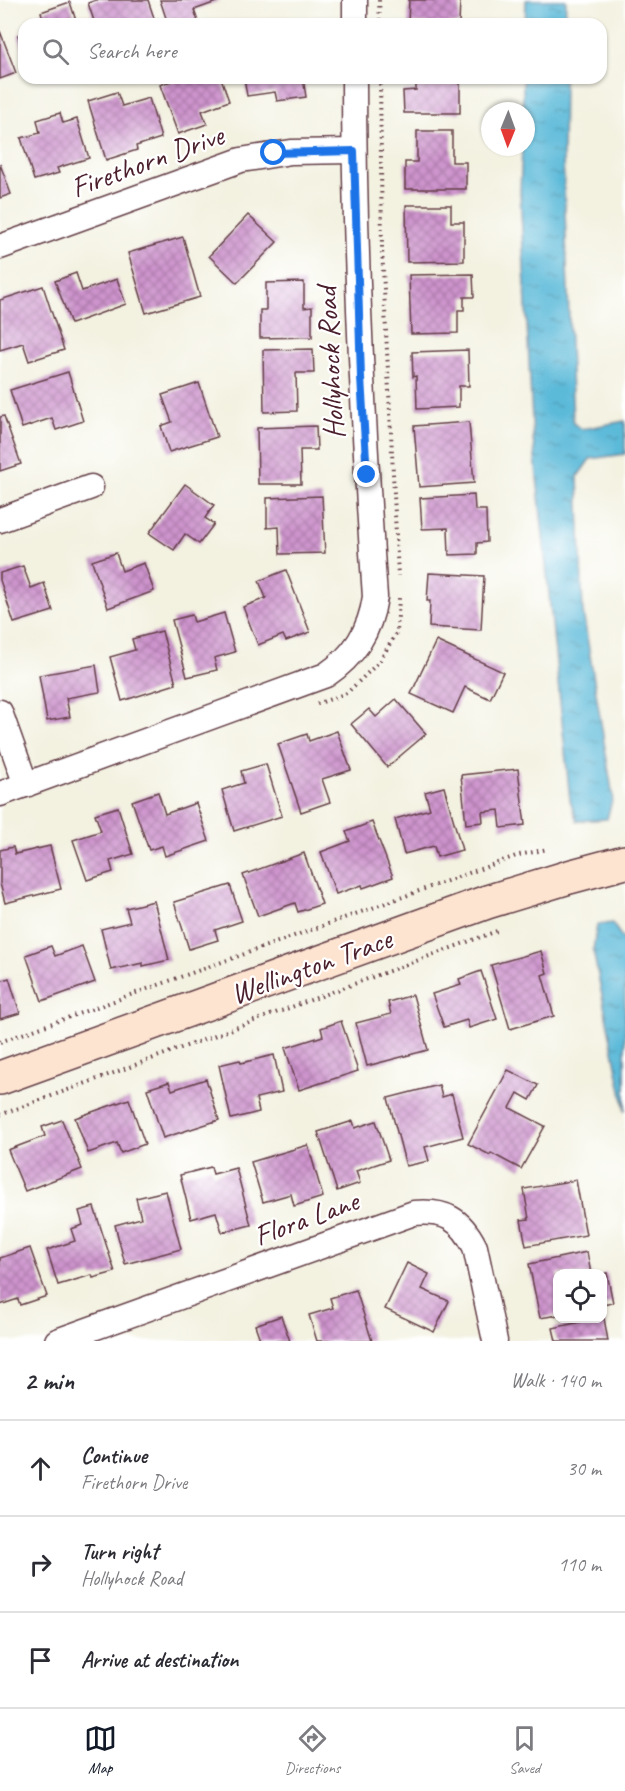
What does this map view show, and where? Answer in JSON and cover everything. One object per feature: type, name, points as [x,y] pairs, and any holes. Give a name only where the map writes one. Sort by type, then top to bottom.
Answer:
[{"type":"street","points":[[355,0],[355,18]]},
{"type":"street","name":"Hollyhock Road","points":[[0,794],[311,682],[339,666],[360,643],[373,613],[375,597],[361,382],[354,84]]},
{"type":"street","name":"Firethorn Drive","points":[[0,247],[241,160],[291,152],[354,151]]},
{"type":"street","points":[[0,520],[91,487]]},
{"type":"street","points":[[0,712],[26,785]]},
{"type":"street","name":"Wellington Trace","points":[[0,1078],[487,902],[625,862]]},
{"type":"street","name":"Flora Lane","points":[[57,1341],[414,1213],[429,1211],[451,1218],[468,1233],[475,1247],[495,1341]]},
{"type":"path","points":[[380,0],[380,18]]},
{"type":"path","points":[[380,84],[382,248],[398,585]]},
{"type":"path","points":[[314,705],[347,693],[379,662],[397,632],[399,597]]},
{"type":"path","points":[[0,1042],[519,855],[548,849]]},
{"type":"path","points":[[0,1115],[497,931]]},
{"type":"water","points":[[526,0],[566,0],[565,18],[525,18]]},
{"type":"water","points":[[523,84],[564,84],[563,157],[573,423],[582,429],[625,421],[625,454],[590,459],[578,476],[583,612],[613,797],[607,819],[577,821],[570,800],[533,438],[520,192],[522,156],[535,156],[535,102],[523,102]]},
{"type":"water","points":[[612,923],[624,940],[625,946],[625,1111],[593,950],[597,925]]},
{"type":"building","points":[[96,0],[148,0],[154,18],[93,18],[88,3]]},
{"type":"building","points":[[160,0],[222,0],[194,10],[197,18],[166,18]]},
{"type":"building","points":[[409,0],[460,0],[459,18],[408,18]]},
{"type":"building","points":[[70,2],[75,18],[43,18],[41,12]]},
{"type":"building","points":[[0,31],[16,73],[0,79]]},
{"type":"building","points":[[223,84],[229,101],[202,111],[207,124],[178,134],[160,85]]},
{"type":"building","points":[[245,84],[304,84],[306,97],[277,101],[275,92],[247,96]]},
{"type":"building","points":[[416,84],[460,84],[460,113],[404,113],[403,91],[416,90]]},
{"type":"building","points":[[117,92],[122,106],[149,98],[161,138],[136,146],[137,150],[106,160],[88,101]]},
{"type":"building","points":[[60,113],[63,123],[77,119],[89,158],[57,168],[59,173],[34,180],[21,138],[40,133],[37,120]]},
{"type":"building","points":[[417,131],[452,131],[452,162],[466,162],[466,189],[405,189],[405,162],[417,162]]},
{"type":"building","points":[[0,164],[11,194],[0,198]]},
{"type":"building","points":[[406,205],[451,205],[451,222],[464,222],[464,261],[407,262]]},
{"type":"building","points":[[248,215],[277,242],[237,283],[209,256]]},
{"type":"building","points":[[183,237],[200,297],[146,313],[128,253]]},
{"type":"building","points":[[76,273],[82,291],[117,279],[126,304],[71,324],[55,281]]},
{"type":"building","points":[[473,274],[474,297],[464,297],[464,310],[458,310],[458,333],[411,334],[409,275]]},
{"type":"building","points":[[304,282],[304,308],[312,307],[312,337],[260,338],[260,310],[266,310],[266,283]]},
{"type":"building","points":[[43,286],[64,350],[29,361],[23,343],[0,350],[0,300]]},
{"type":"building","points":[[313,349],[314,373],[296,373],[297,411],[264,412],[263,350]]},
{"type":"building","points":[[468,350],[469,386],[459,386],[459,407],[417,409],[416,376],[413,377],[412,352]]},
{"type":"building","points":[[68,372],[83,421],[56,430],[52,418],[22,428],[10,390]]},
{"type":"building","points":[[199,383],[217,437],[169,452],[161,426],[172,422],[162,395]]},
{"type":"building","points":[[4,416],[21,464],[0,471],[0,417]]},
{"type":"building","points":[[469,422],[474,483],[419,487],[414,426]]},
{"type":"building","points":[[316,426],[317,450],[300,450],[301,484],[258,484],[257,428]]},
{"type":"building","points":[[185,484],[214,505],[205,518],[214,524],[199,544],[185,534],[174,550],[149,533]]},
{"type":"building","points":[[474,495],[475,510],[486,510],[487,542],[477,543],[477,554],[449,555],[448,528],[422,529],[420,498]]},
{"type":"building","points":[[322,496],[325,553],[280,554],[279,527],[267,528],[267,498]]},
{"type":"building","points":[[116,553],[122,571],[144,563],[154,591],[108,608],[92,561]]},
{"type":"building","points":[[23,566],[31,588],[44,583],[53,611],[14,623],[0,580],[0,573]]},
{"type":"building","points":[[286,570],[310,632],[286,641],[283,635],[258,645],[243,607],[266,598],[259,581]]},
{"type":"building","points":[[429,573],[484,576],[481,630],[429,627],[430,601],[427,601]]},
{"type":"building","points":[[224,613],[235,652],[214,658],[217,670],[187,677],[172,620],[192,615],[194,622]]},
{"type":"building","points":[[162,631],[176,684],[122,701],[110,657],[135,650],[132,639]]},
{"type":"building","points":[[436,641],[503,672],[490,699],[465,687],[453,713],[411,694]]},
{"type":"building","points":[[96,665],[100,692],[66,698],[70,717],[47,721],[39,675]]},
{"type":"building","points":[[396,699],[426,734],[387,767],[351,724],[369,709],[376,717]]},
{"type":"building","points":[[337,731],[351,770],[322,779],[330,802],[301,812],[278,744],[307,734],[309,741]]},
{"type":"building","points":[[266,764],[282,816],[234,831],[222,790],[244,783],[241,771]]},
{"type":"building","points":[[518,769],[525,825],[501,828],[499,810],[482,812],[483,822],[466,824],[461,775]]},
{"type":"building","points":[[444,787],[462,850],[437,857],[434,846],[404,854],[395,819],[430,809],[425,792]]},
{"type":"building","points":[[158,792],[165,814],[196,803],[209,841],[165,856],[162,846],[149,850],[132,801]]},
{"type":"building","points":[[118,807],[133,854],[110,861],[113,872],[87,880],[73,840],[101,831],[95,814]]},
{"type":"building","points":[[372,822],[393,877],[363,888],[362,885],[336,894],[321,852],[350,841],[346,832]]},
{"type":"building","points":[[50,846],[61,889],[5,903],[0,883],[0,850],[13,847],[15,854]]},
{"type":"building","points":[[304,853],[322,904],[298,912],[295,903],[258,916],[243,875]]},
{"type":"building","points":[[230,885],[242,921],[215,930],[218,940],[189,949],[174,902]]},
{"type":"building","points":[[154,901],[169,960],[111,970],[101,929],[130,922],[126,908]]},
{"type":"building","points":[[51,946],[55,956],[82,946],[95,982],[42,1001],[26,955]]},
{"type":"building","points":[[541,951],[547,973],[542,975],[554,1016],[510,1029],[491,965]]},
{"type":"building","points":[[481,971],[497,1019],[469,1028],[467,1020],[444,1027],[432,994],[461,985],[459,979]]},
{"type":"building","points":[[9,978],[20,1013],[0,1019],[0,981]]},
{"type":"building","points":[[413,995],[428,1050],[367,1066],[356,1023],[391,1014],[388,1002]]},
{"type":"building","points":[[341,1021],[358,1071],[299,1090],[285,1048],[323,1036],[321,1028]]},
{"type":"building","points":[[274,1055],[282,1092],[256,1098],[259,1112],[231,1119],[219,1065],[240,1060],[241,1063]]},
{"type":"building","points":[[508,1070],[538,1085],[530,1100],[518,1093],[510,1108],[545,1126],[521,1169],[468,1144]]},
{"type":"building","points":[[206,1079],[219,1120],[163,1138],[147,1089],[169,1082],[172,1090]]},
{"type":"building","points":[[439,1085],[442,1097],[452,1094],[463,1137],[425,1147],[429,1161],[406,1166],[388,1098]]},
{"type":"building","points":[[129,1099],[145,1144],[121,1153],[117,1143],[88,1153],[75,1118]]},
{"type":"building","points":[[62,1120],[82,1169],[25,1191],[8,1150],[45,1136],[42,1127]]},
{"type":"building","points":[[353,1121],[355,1128],[376,1121],[389,1160],[356,1171],[360,1183],[337,1191],[318,1132]]},
{"type":"building","points":[[308,1145],[323,1197],[294,1206],[291,1194],[263,1202],[251,1162]]},
{"type":"building","points":[[211,1167],[213,1174],[236,1168],[251,1225],[222,1232],[216,1212],[191,1219],[180,1175]]},
{"type":"building","points":[[576,1180],[586,1235],[526,1246],[521,1220],[529,1219],[524,1189]]},
{"type":"building","points":[[166,1191],[181,1249],[125,1264],[115,1225],[141,1218],[136,1198]]},
{"type":"building","points":[[94,1207],[115,1272],[93,1278],[92,1275],[58,1285],[47,1250],[75,1241],[71,1229],[83,1225],[79,1211]]},
{"type":"building","points":[[30,1248],[47,1296],[20,1305],[18,1299],[0,1305],[0,1258]]},
{"type":"building","points":[[587,1252],[590,1269],[553,1269],[553,1316],[540,1318],[529,1264]]},
{"type":"building","points":[[407,1263],[429,1274],[422,1289],[449,1301],[434,1332],[385,1309]]},
{"type":"building","points":[[607,1273],[613,1303],[607,1304]]},
{"type":"building","points":[[356,1290],[372,1341],[317,1341],[309,1315],[333,1308],[330,1298]]},
{"type":"building","points":[[281,1316],[290,1341],[255,1341],[260,1339],[255,1325]]},
{"type":"building","points":[[576,1323],[605,1323],[608,1341],[556,1341],[553,1328]]},
{"type":"route","points":[[274,153],[354,151],[361,378],[367,475]]}]
